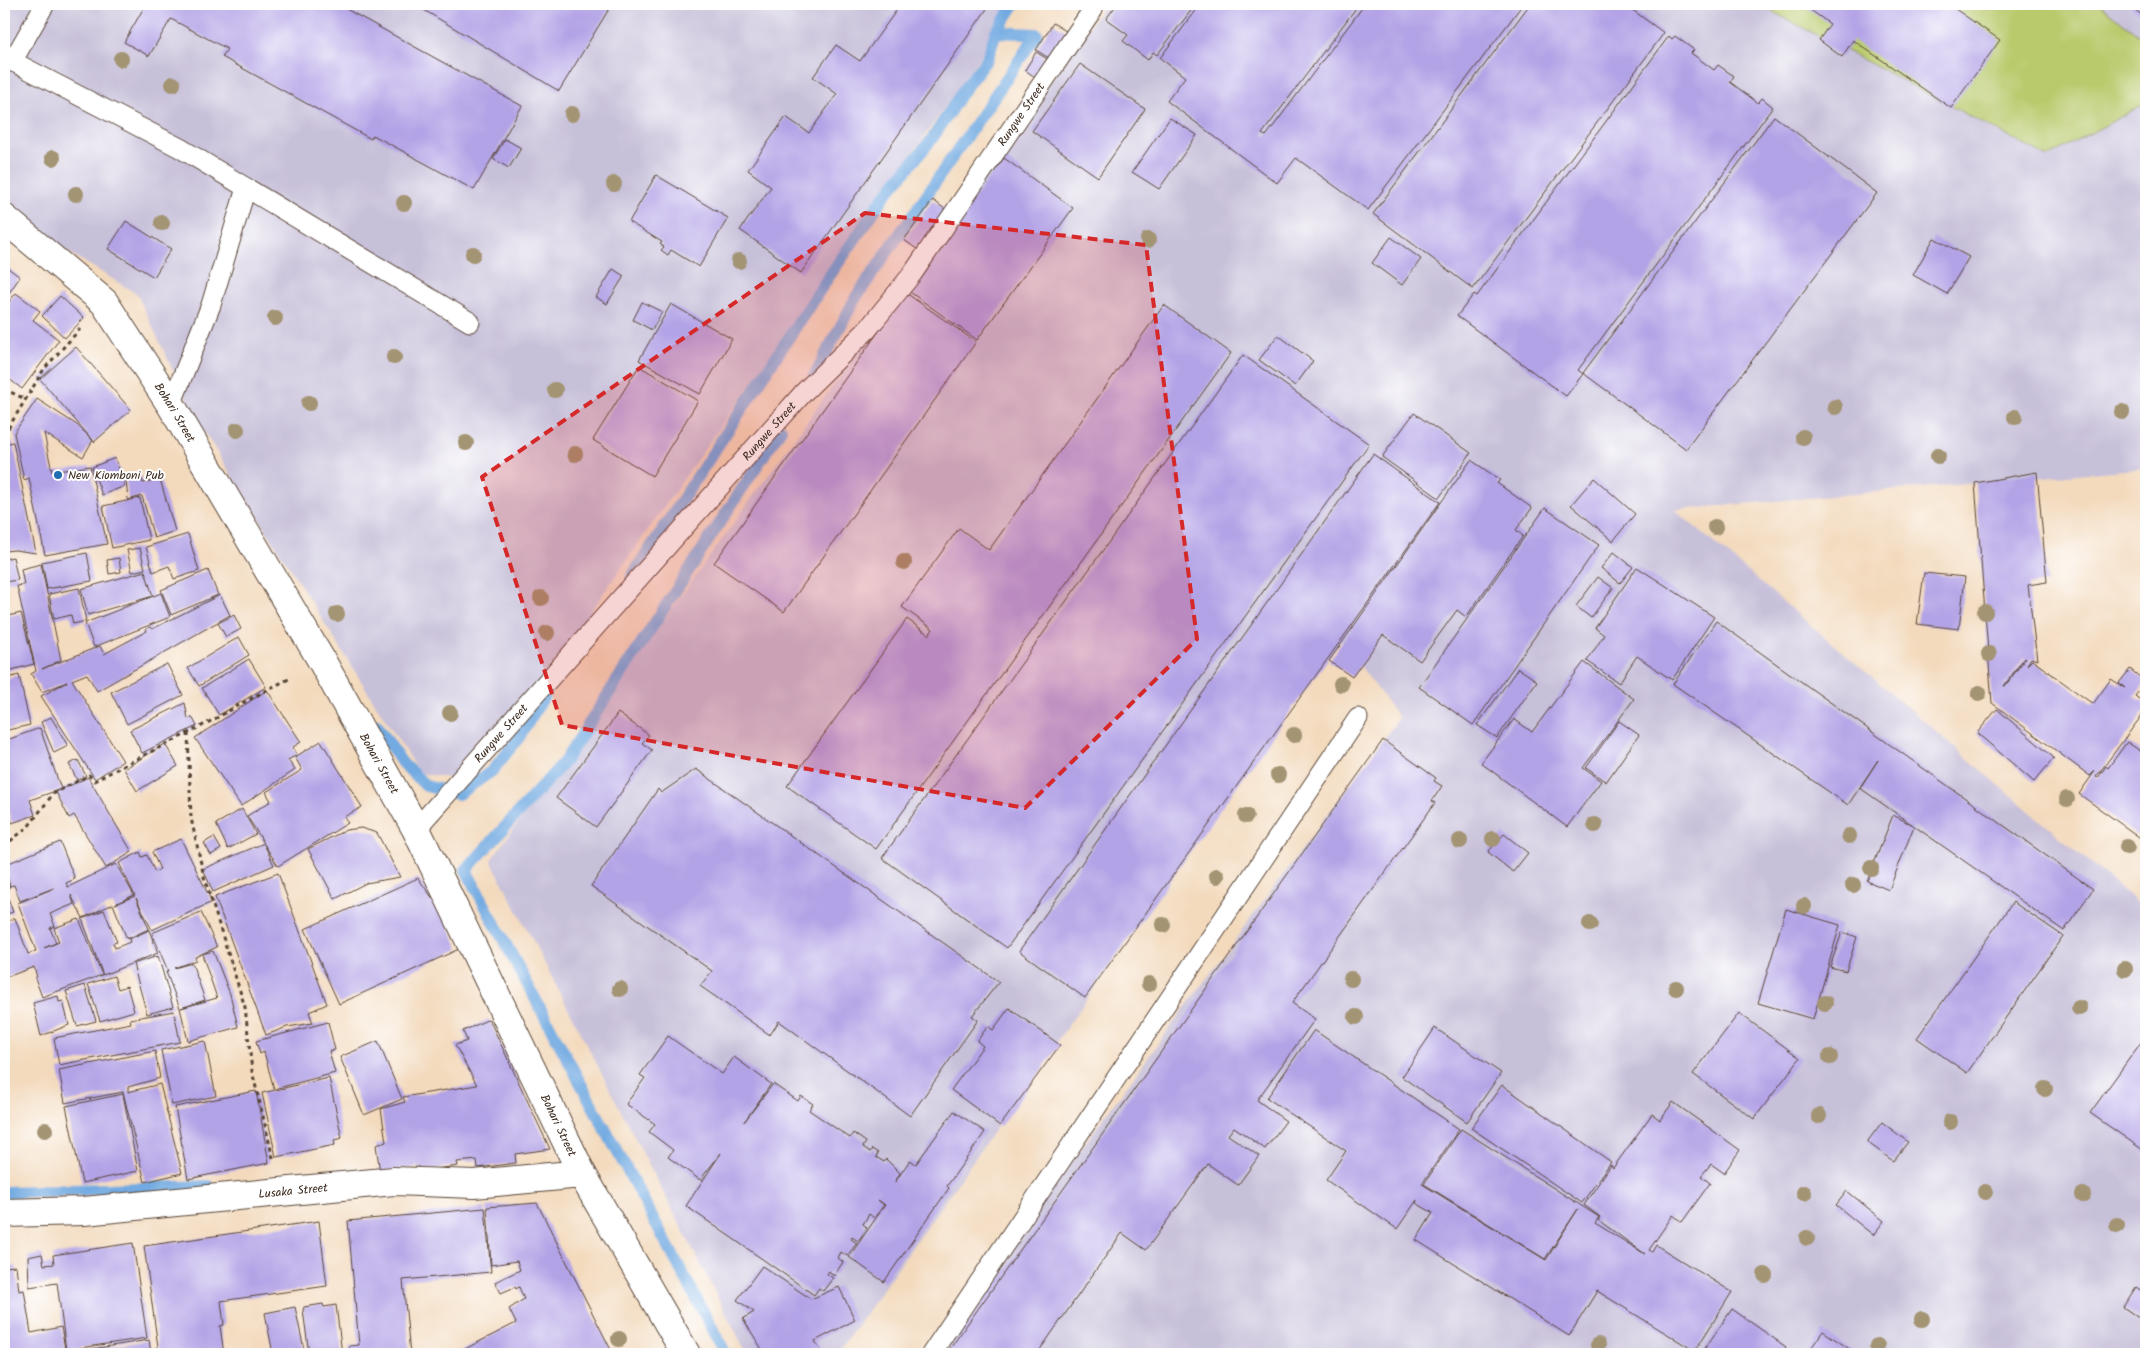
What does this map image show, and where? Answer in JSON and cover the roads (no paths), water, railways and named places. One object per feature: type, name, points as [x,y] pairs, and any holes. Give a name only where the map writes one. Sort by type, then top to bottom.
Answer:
[{"type":"street","name":"Bohari Street","points":[[4,218],[104,302],[171,405],[323,663],[416,829],[582,1174],[686,1354]]},
{"type":"street","name":"Lusaka Street","points":[[4,1212],[84,1211],[394,1181],[474,1184],[582,1174]]},
{"type":"lane","points":[[45,4],[8,60],[180,148],[470,322]]},
{"type":"lane","name":"Rungwe Street","points":[[416,829],[806,391],[867,330],[913,273],[1094,9]]},
{"type":"lane","points":[[171,405],[211,305],[246,188]]},
{"type":"lane","points":[[931,1354],[1358,718]]},
{"type":"waterway","points":[[632,576],[824,284],[884,197],[932,139],[964,89],[987,59],[996,32],[1015,4]]},
{"type":"waterway","points":[[814,376],[855,299],[1037,34],[996,32]]},
{"type":"waterway","points":[[726,1354],[466,870],[564,762],[781,429]]},
{"type":"waterway","points":[[377,725],[402,763],[426,786],[458,794],[492,771],[520,736],[546,693]]},
{"type":"waterway","points":[[4,1192],[209,1186]]},
{"type":"place","name":"New Kiomboni Pub","points":[[58,475]]}]
